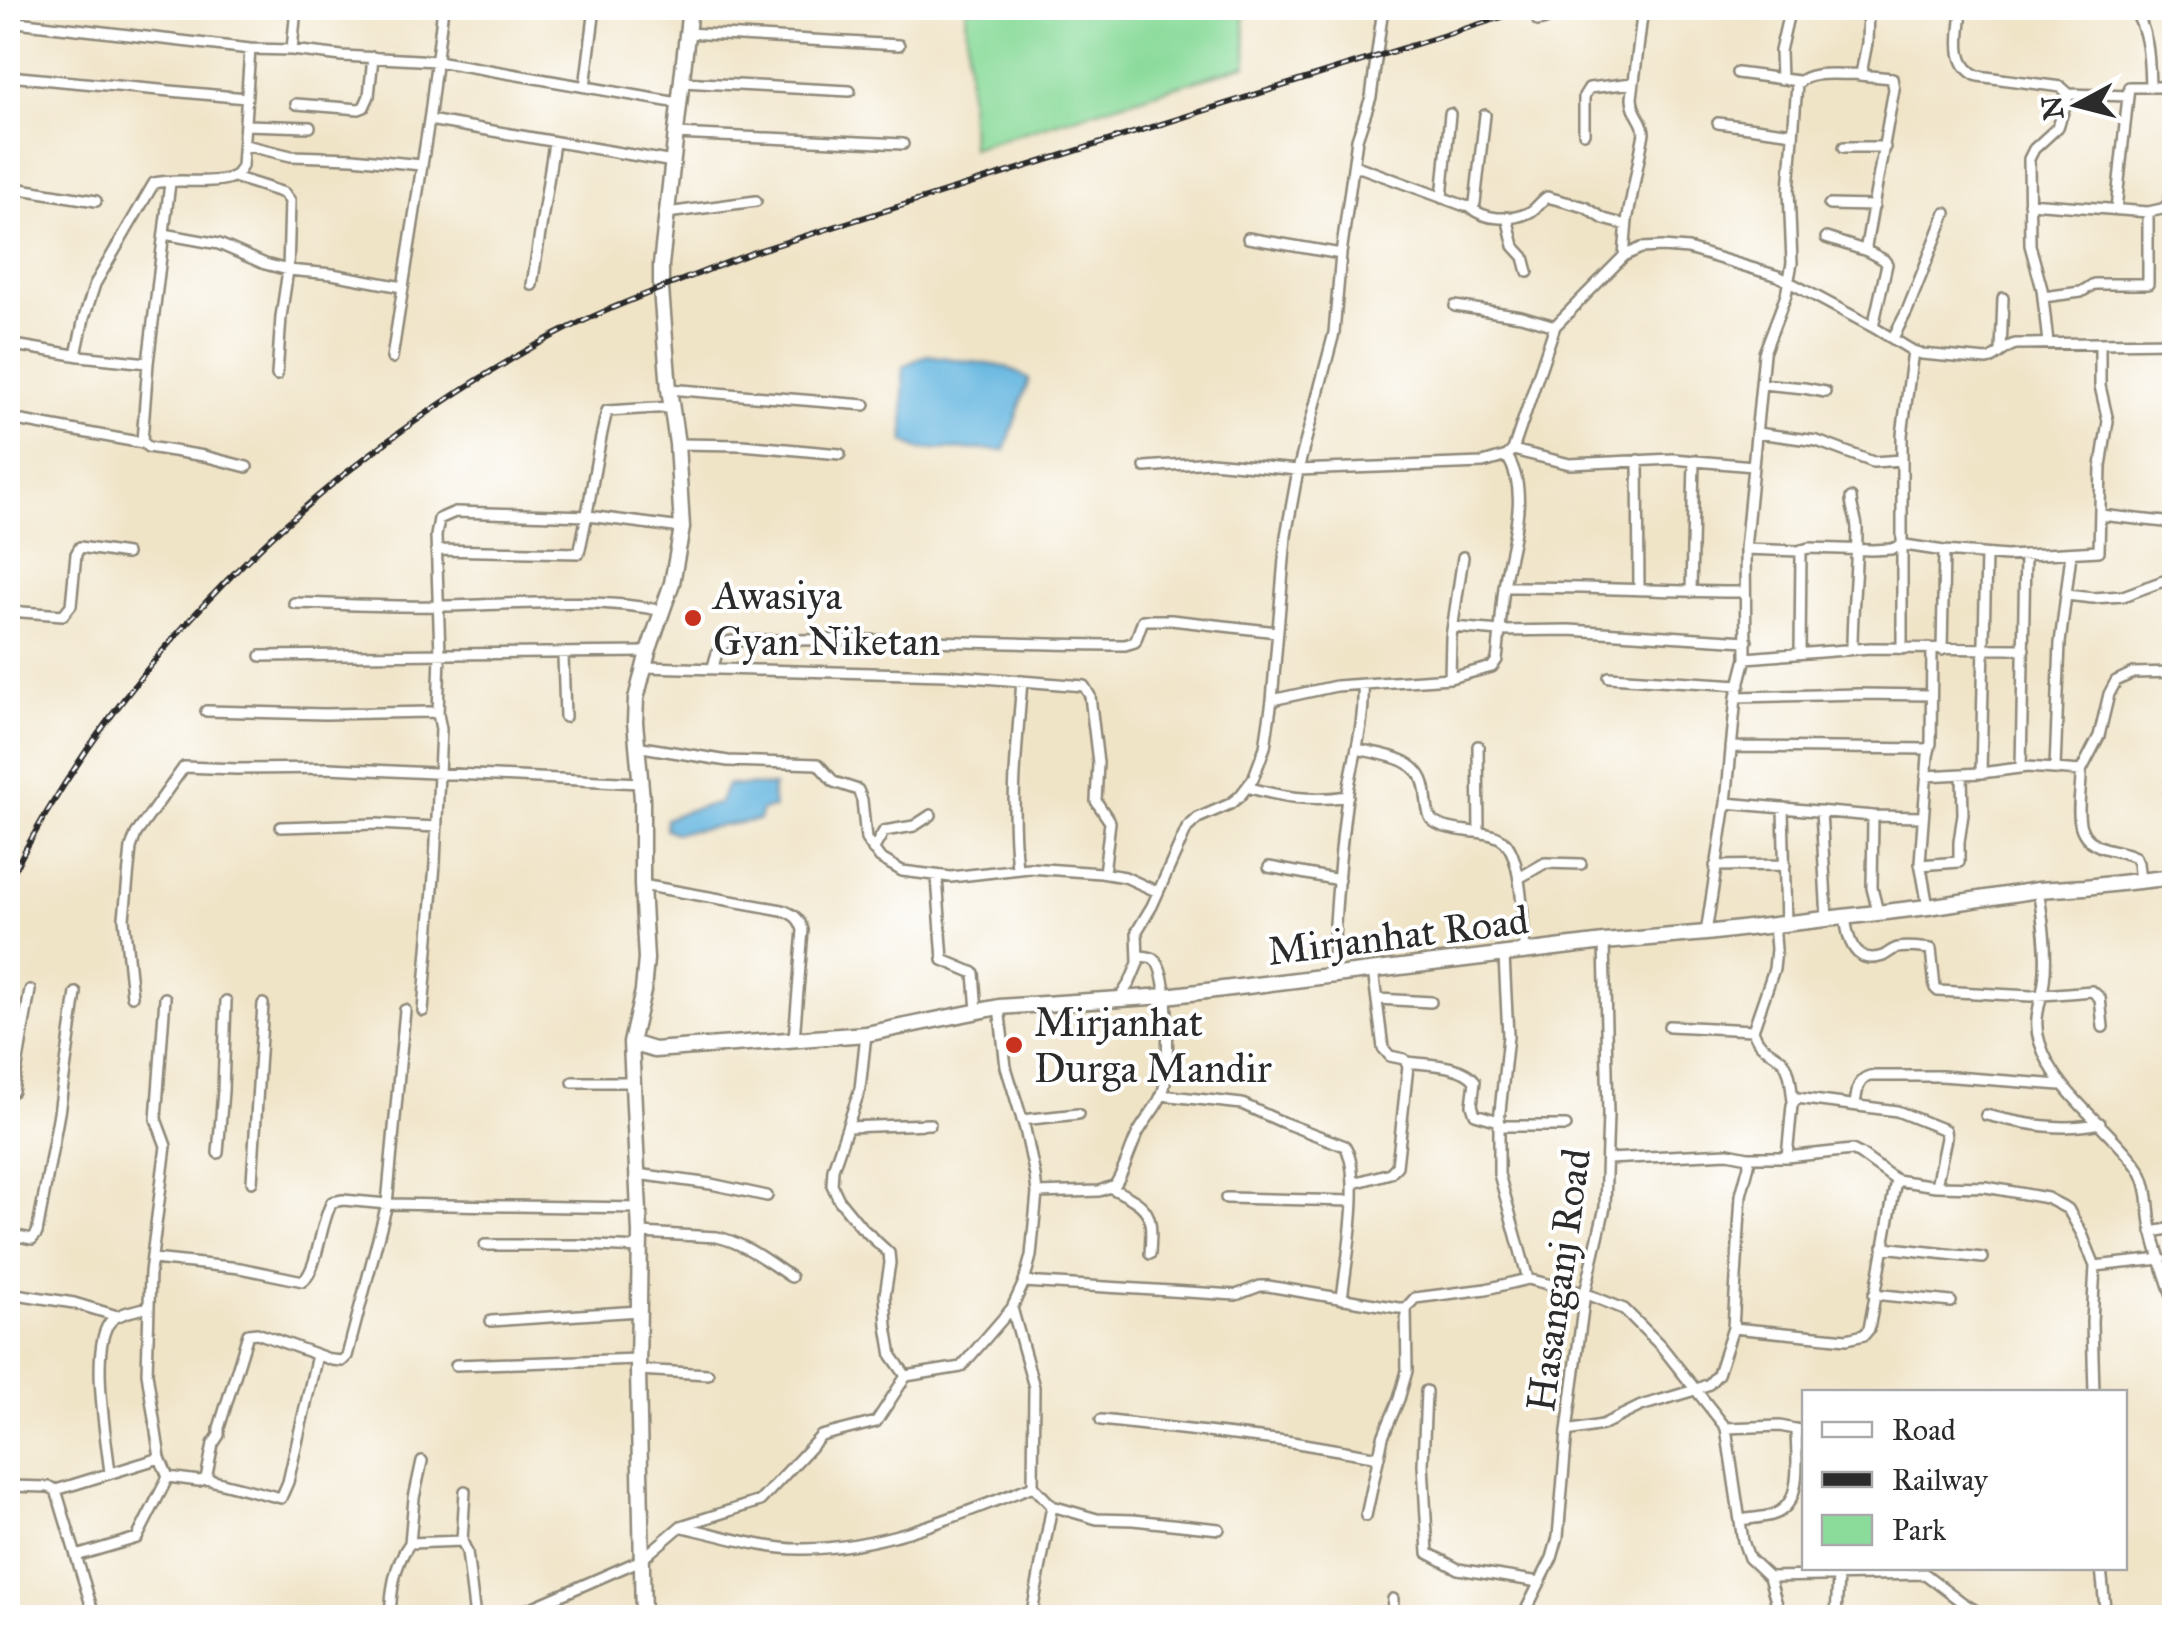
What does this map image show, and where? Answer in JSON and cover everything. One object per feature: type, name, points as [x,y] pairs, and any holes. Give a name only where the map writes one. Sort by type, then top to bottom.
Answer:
[{"type":"main road","points":[[643,1615],[640,1241],[630,1043],[643,992],[646,959],[636,699],[672,584],[682,528],[661,289],[690,8]]},
{"type":"main road","name":"Mirjanhat Road","points":[[630,1043],[654,1050],[866,1034],[998,1007],[1166,996],[1604,942],[1706,934],[2038,890],[2174,878]]},
{"type":"street","points":[[292,50],[296,8]]},
{"type":"street","points":[[392,358],[443,8]]},
{"type":"street","points":[[585,87],[595,8]]},
{"type":"street","points":[[1117,1001],[1136,969],[1138,931],[1187,828],[1198,818],[1230,804],[1247,787],[1266,746],[1284,548],[1298,470],[1334,333],[1358,139],[1371,97],[1384,8]]},
{"type":"street","points":[[1538,21],[1587,8]]},
{"type":"street","points":[[1624,256],[1644,133],[1632,108],[1643,8]]},
{"type":"street","points":[[1781,78],[1780,52],[1790,8]]},
{"type":"street","points":[[1860,75],[1867,43],[1868,8]]},
{"type":"street","points":[[1962,8],[1960,56],[1966,70],[1978,76],[2061,87],[2069,94],[2128,96]]},
{"type":"street","points":[[2133,8],[2147,37],[2150,86]]},
{"type":"street","points":[[8,21],[250,49],[436,62],[678,103]]},
{"type":"street","points":[[687,33],[899,45]]},
{"type":"street","points":[[234,177],[242,166],[245,145],[250,49]]},
{"type":"street","points":[[296,104],[364,108],[373,57]]},
{"type":"street","points":[[1736,73],[1798,82],[1818,75],[1893,79],[1894,95],[1867,252]]},
{"type":"street","points":[[8,76],[246,98]]},
{"type":"street","points":[[681,82],[850,92]]},
{"type":"street","points":[[1706,934],[1726,803],[1736,697],[1748,641],[1745,549],[1766,345],[1789,283],[1793,254],[1789,190],[1798,82]]},
{"type":"street","points":[[1584,133],[1584,96],[1589,88],[1633,83]]},
{"type":"street","points":[[2116,209],[2128,89],[2174,87]]},
{"type":"street","points":[[2048,343],[2043,297],[2030,245],[2028,172],[2031,153],[2058,128],[2069,94]]},
{"type":"street","points":[[1442,198],[1450,114]]},
{"type":"street","points":[[1470,208],[1476,204],[1486,116]]},
{"type":"street","points":[[429,120],[673,162]]},
{"type":"street","points":[[1718,124],[1793,133]]},
{"type":"street","points":[[246,125],[310,127]]},
{"type":"street","points":[[675,134],[903,144]]},
{"type":"street","points":[[532,285],[554,142]]},
{"type":"street","points":[[245,145],[291,156],[421,165]]},
{"type":"street","points":[[1844,147],[1885,147]]},
{"type":"street","points":[[1354,165],[1470,208],[1480,216],[1507,217],[1530,212],[1547,197],[1585,207],[1604,220],[1626,226]]},
{"type":"street","points":[[76,356],[84,318],[101,273],[154,184],[234,177],[288,195],[288,270],[277,375]]},
{"type":"street","points":[[2029,203],[2148,212],[2168,205],[2174,178]]},
{"type":"street","points":[[142,443],[170,183]]},
{"type":"street","points":[[8,187],[96,200]]},
{"type":"street","points":[[667,213],[756,201]]},
{"type":"street","points":[[1829,206],[1874,206]]},
{"type":"street","points":[[2043,297],[2078,293],[2094,284],[2148,284],[2148,212]]},
{"type":"street","points":[[1893,338],[1946,213]]},
{"type":"street","points":[[1507,217],[1514,246],[1524,257],[1528,272]]},
{"type":"street","points":[[164,234],[219,244],[288,270],[402,287]]},
{"type":"street","points":[[1248,238],[1341,254]]},
{"type":"street","points":[[1826,238],[1867,252],[1887,264],[1874,327]]},
{"type":"street","points":[[1272,700],[1336,686],[1450,678],[1492,667],[1497,660],[1504,587],[1517,529],[1517,483],[1510,453],[1555,326],[1624,256],[1640,248],[1688,249],[1768,273],[1874,327],[1912,351],[1934,355],[1987,360],[2011,344],[2174,342]]},
{"type":"street","points":[[2002,352],[2003,298]]},
{"type":"street","points":[[1455,306],[1521,316],[1555,326]]},
{"type":"street","points":[[1745,549],[1856,550],[1901,545],[1986,555],[2099,551],[2100,466],[2108,421],[2100,386],[2100,343]]},
{"type":"street","points":[[8,344],[148,363]]},
{"type":"street","points":[[1902,649],[1903,419],[1912,351]]},
{"type":"street","points":[[1762,384],[1825,392]]},
{"type":"street","points":[[669,390],[866,405]]},
{"type":"street","points":[[436,550],[578,553],[607,411],[672,407]]},
{"type":"street","points":[[22,421],[246,467]]},
{"type":"street","points":[[1757,433],[1817,441],[1873,462],[1902,460]]},
{"type":"street","points":[[677,444],[840,454]]},
{"type":"street","points":[[1145,468],[1211,462],[1298,470],[1483,463],[1510,453],[1570,464],[1694,460],[1753,466]]},
{"type":"street","points":[[1638,460],[1639,590]]},
{"type":"street","points":[[1691,592],[1694,460]]},
{"type":"street","points":[[1851,498],[1857,525],[1852,649]]},
{"type":"street","points":[[424,1011],[442,729],[438,714],[436,526],[440,519],[455,512],[588,516],[682,528]]},
{"type":"street","points":[[2100,516],[2174,522]]},
{"type":"street","points":[[8,611],[63,616],[71,605],[80,547],[126,554]]},
{"type":"street","points":[[1800,653],[1801,550]]},
{"type":"street","points":[[1928,907],[1920,865],[1944,551]]},
{"type":"street","points":[[2055,768],[2060,643],[2071,554]]},
{"type":"street","points":[[1981,773],[1986,555]]},
{"type":"street","points":[[2022,768],[2025,555]]},
{"type":"street","points":[[1450,678],[1452,627],[1463,557]]},
{"type":"street","points":[[2066,595],[2123,596],[2174,577]]},
{"type":"street","points":[[1504,587],[1744,592]]},
{"type":"street","points":[[294,603],[438,606],[543,602],[615,604],[664,612]]},
{"type":"street","points":[[713,667],[719,647],[733,640],[898,638],[954,643],[1125,645],[1136,642],[1143,620],[1277,632]]},
{"type":"street","points":[[1452,627],[1748,641]]},
{"type":"street","points":[[1746,658],[1852,649],[2024,649]]},
{"type":"street","points":[[563,655],[565,717]]},
{"type":"street","points":[[261,656],[563,655],[713,667],[946,675],[1084,686],[1090,696],[1099,773],[1096,801],[1110,822],[1104,873]]},
{"type":"street","points":[[2140,881],[2135,856],[2100,847],[2083,835],[2079,822],[2081,771],[2099,736],[2116,681],[2133,673],[2174,672]]},
{"type":"street","points":[[1609,677],[1740,685]]},
{"type":"street","points":[[1017,868],[1012,825],[1022,681]]},
{"type":"street","points":[[1332,975],[1348,796],[1364,719],[1363,684]]},
{"type":"street","points":[[1736,697],[1931,695]]},
{"type":"street","points":[[206,711],[438,714]]},
{"type":"street","points":[[636,746],[728,760],[818,764],[834,782],[860,792],[866,839],[888,864],[902,871],[937,877],[1017,868],[1104,873],[1125,877],[1158,892]]},
{"type":"street","points":[[1478,746],[1479,832]]},
{"type":"street","points":[[2174,746],[2169,800],[2174,804]]},
{"type":"street","points":[[1731,748],[1930,749]]},
{"type":"street","points":[[1357,749],[1410,764],[1423,778],[1430,818],[1451,828],[1479,832],[1506,842],[1519,878],[1524,953]]},
{"type":"street","points":[[132,996],[124,918],[131,848],[136,834],[181,768],[329,768],[640,782]]},
{"type":"street","points":[[1926,776],[2022,768],[2081,771]]},
{"type":"street","points":[[1920,865],[1959,862],[1962,774]]},
{"type":"street","points":[[1247,787],[1294,798],[1348,796]]},
{"type":"street","points":[[1726,803],[1923,817]]},
{"type":"street","points":[[1782,808],[1785,865],[1780,924],[1774,969],[1754,1030],[1762,1047],[1781,1058],[1786,1066],[1793,1100],[1787,1156]]},
{"type":"street","points":[[1821,810],[1827,918]]},
{"type":"street","points":[[873,850],[884,830],[914,826],[930,815]]},
{"type":"street","points":[[1873,816],[1872,888],[1878,912]]},
{"type":"street","points":[[281,827],[436,827]]},
{"type":"street","points":[[1519,878],[1544,863],[1581,864]]},
{"type":"street","points":[[1715,866],[1785,865]]},
{"type":"street","points":[[1269,867],[1339,880]]},
{"type":"street","points":[[937,877],[942,960],[974,973],[977,1012]]},
{"type":"street","points":[[642,885],[782,910],[800,920],[794,1039]]},
{"type":"street","points":[[2038,890],[2044,966],[2037,1011],[2038,1036],[2048,1064],[2062,1085],[2100,1123],[2144,1180],[2152,1232],[2174,1303]]},
{"type":"street","points":[[1845,916],[1849,942],[1863,955],[1882,956],[1897,948],[1931,949],[1938,991],[2041,995],[2087,991],[2100,998],[2103,1027]]},
{"type":"street","name":"Hasanganj Road","points":[[1522,1618],[1552,1558],[1558,1537],[1585,1294],[1605,1207],[1608,1159],[1604,942]]},
{"type":"street","points":[[1036,1194],[1111,1188],[1118,1181],[1136,1136],[1162,1095],[1168,1033],[1166,996],[1158,963],[1139,956]]},
{"type":"street","points":[[1504,956],[1508,1036],[1499,1123],[1500,1185],[1528,1279]]},
{"type":"street","points":[[1373,970],[1383,1048],[1390,1056],[1470,1074],[1475,1081],[1473,1110],[1480,1117],[1499,1123],[1566,1126]]},
{"type":"street","points":[[13,1090],[30,990]]},
{"type":"street","points":[[8,1234],[27,1240],[38,1233],[76,993]]},
{"type":"street","points":[[76,1556],[137,1538],[168,1477],[160,1458],[147,1372],[149,1306],[166,1146],[156,1118],[165,998]]},
{"type":"street","points":[[1378,999],[1431,1002]]},
{"type":"street","points":[[218,1153],[226,1002]]},
{"type":"street","points":[[252,1182],[263,1004]]},
{"type":"street","points":[[508,1618],[641,1560],[681,1526],[760,1500],[821,1436],[876,1422],[906,1376],[961,1368],[1012,1308],[1030,1256],[1036,1194],[1032,1160],[1006,1067],[998,1007]]},
{"type":"street","points":[[206,1479],[245,1336],[256,1333],[337,1362],[348,1356],[387,1204],[405,1010]]},
{"type":"street","points":[[1668,1026],[1754,1030]]},
{"type":"street","points":[[866,1034],[863,1072],[833,1168],[832,1185],[861,1227],[889,1253],[887,1326],[892,1356],[906,1376]]},
{"type":"street","points":[[1354,1183],[1390,1173],[1397,1166],[1407,1062]]},
{"type":"street","points":[[1855,1104],[1860,1082],[1870,1076],[1940,1076],[2062,1085]]},
{"type":"street","points":[[572,1082],[632,1082]]},
{"type":"street","points":[[1162,1095],[1242,1104],[1342,1144],[1350,1155],[1354,1183],[1342,1300]]},
{"type":"street","points":[[1793,1100],[1897,1111],[1945,1130],[1936,1186]]},
{"type":"street","points":[[1022,1120],[1078,1114]]},
{"type":"street","points":[[1986,1115],[2032,1125],[2078,1127],[2100,1123]]},
{"type":"street","points":[[847,1127],[930,1124]]},
{"type":"street","points":[[1608,1159],[1718,1154],[1787,1156],[1852,1150],[1896,1180],[1986,1187],[2058,1202],[2068,1210],[2082,1234],[2095,1266],[2094,1390]]},
{"type":"street","points":[[1567,1431],[1602,1426],[1641,1406],[1709,1384],[1718,1374],[1734,1328],[1740,1210],[1748,1157]]},
{"type":"street","points":[[637,1174],[767,1196]]},
{"type":"street","points":[[1734,1328],[1857,1338],[1864,1335],[1869,1329],[1896,1180]]},
{"type":"street","points":[[1111,1188],[1138,1202],[1148,1214],[1152,1225],[1150,1254]]},
{"type":"street","points":[[1226,1198],[1352,1201]]},
{"type":"street","points":[[153,1259],[240,1268],[303,1281],[311,1273],[332,1202],[343,1200],[639,1208]]},
{"type":"street","points":[[2152,1232],[2174,1228]]},
{"type":"street","points":[[485,1246],[729,1239],[792,1277]]},
{"type":"street","points":[[1883,1247],[1983,1258]]},
{"type":"street","points":[[2095,1266],[2161,1259]]},
{"type":"street","points":[[1366,1516],[1383,1437],[1400,1400],[1407,1372],[1406,1308],[1416,1298],[1528,1279],[1624,1309],[1661,1346],[1726,1428],[1743,1541],[1749,1558],[1769,1577],[1781,1618]]},
{"type":"street","points":[[1024,1282],[1236,1295],[1268,1286],[1406,1308]]},
{"type":"street","points":[[16,1294],[90,1306],[118,1316]]},
{"type":"street","points":[[1874,1294],[1951,1302]]},
{"type":"street","points":[[110,1473],[100,1382],[105,1330],[118,1316],[149,1306]]},
{"type":"street","points":[[1012,1308],[1034,1387],[1033,1486],[1052,1506],[1097,1519],[1219,1529]]},
{"type":"street","points":[[491,1321],[639,1311]]},
{"type":"street","points":[[168,1477],[206,1479],[281,1498],[317,1355]]},
{"type":"street","points":[[456,1365],[638,1364],[708,1374]]},
{"type":"street","points":[[1426,1391],[1423,1464],[1428,1553],[1458,1569],[1538,1582]]},
{"type":"street","points":[[1101,1420],[1379,1457]]},
{"type":"street","points":[[1726,1428],[1780,1426],[1800,1430],[1794,1494],[1789,1502],[1771,1515],[1740,1520]]},
{"type":"street","points":[[56,1490],[160,1458]]},
{"type":"street","points":[[390,1618],[394,1577],[410,1544],[422,1461]]},
{"type":"street","points":[[8,1486],[49,1486],[56,1490],[95,1618]]},
{"type":"street","points":[[681,1526],[801,1550],[854,1546],[934,1526],[1033,1486]]},
{"type":"street","points":[[465,1491],[462,1541],[467,1552],[475,1618]]},
{"type":"street","points":[[1031,1618],[1052,1506]]},
{"type":"street","points":[[410,1544],[462,1541]]},
{"type":"street","points":[[2101,1570],[2106,1618]]},
{"type":"street","points":[[1769,1577],[1925,1574],[1988,1618]]},
{"type":"street","points":[[1836,1618],[1838,1576]]},
{"type":"street","points":[[1392,1618],[1393,1600]]},
{"type":"street","points":[[643,1615],[668,1618]]},
{"type":"green space","points":[[966,8],[1243,8],[1247,65],[971,148]]},
{"type":"water","points":[[927,355],[1006,367],[1029,379],[1005,450],[918,449],[905,442],[903,366]]},
{"type":"water","points":[[727,785],[774,786],[774,808],[762,810],[759,820],[675,833],[666,829],[666,819],[719,804]]},
{"type":"railway","points":[[8,882],[55,799],[108,721],[166,647],[230,577],[299,512],[372,453],[531,348],[613,308],[754,252],[1531,8]]},
{"type":"place","name":"Awasiya Gyan Niketan","points":[[693,618]]},
{"type":"place","name":"Mirjanhat Durga Mandir","points":[[1014,1045]]}]
